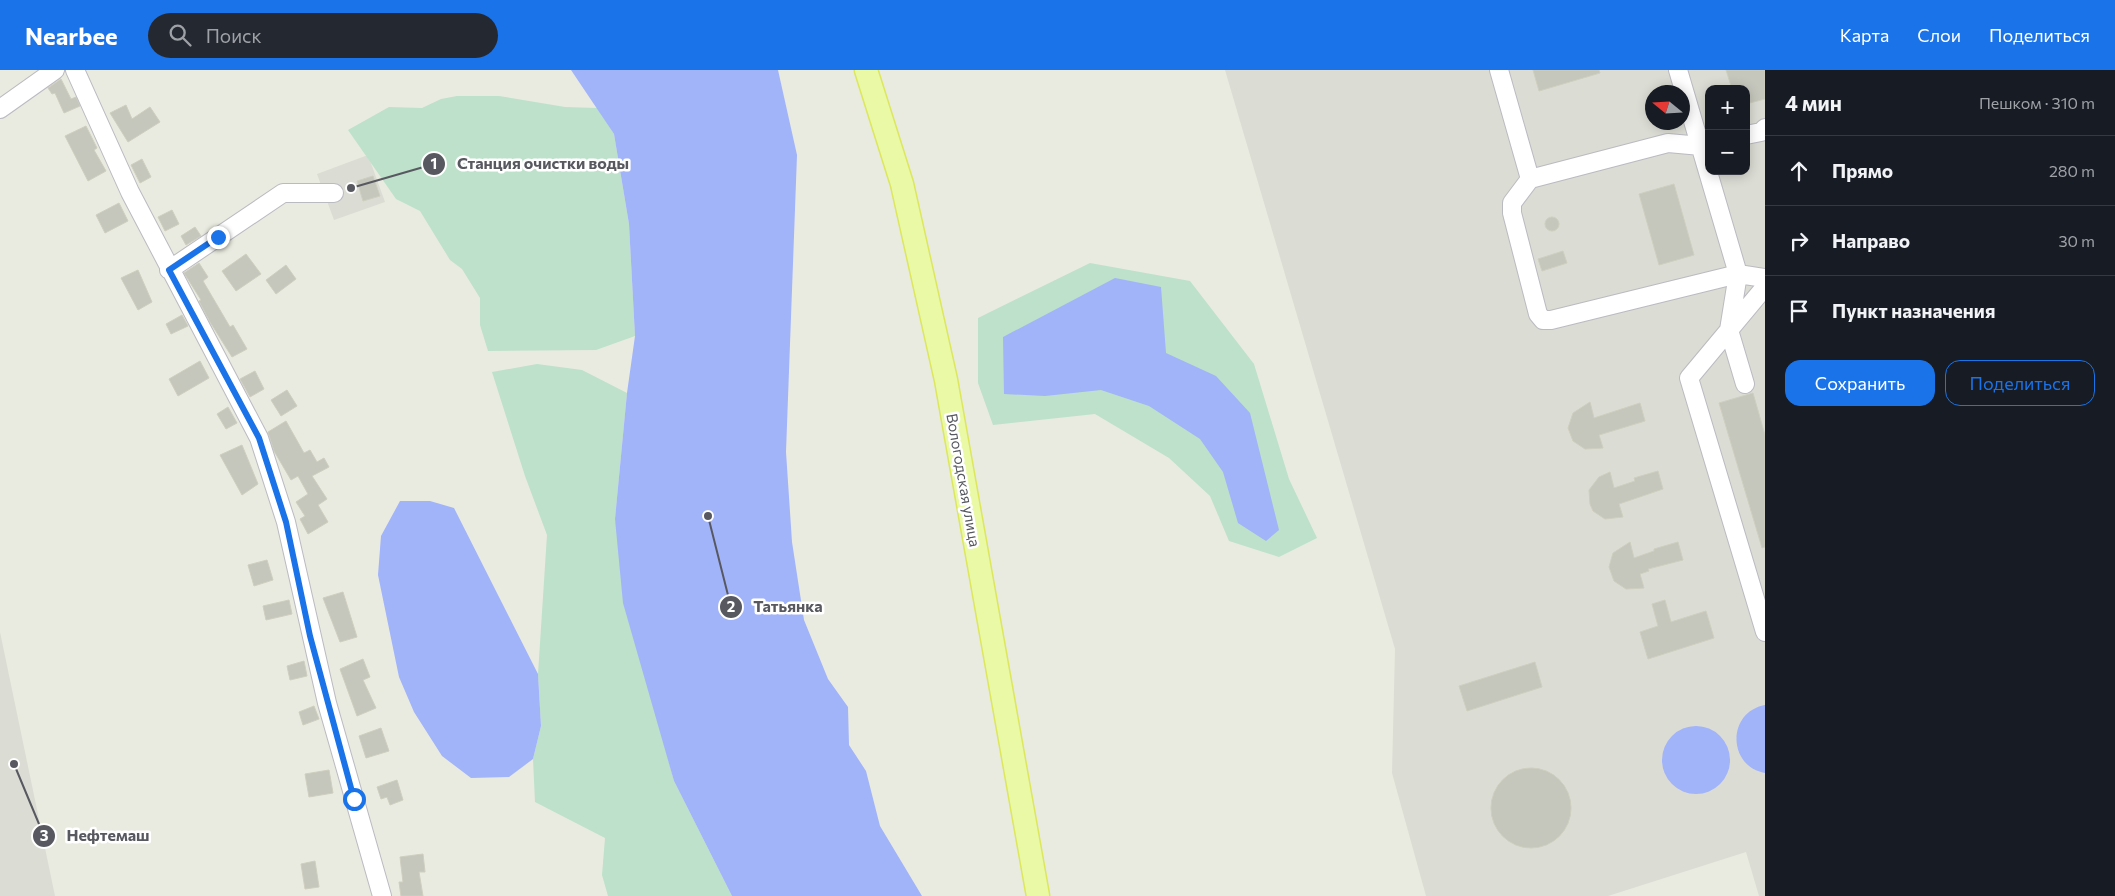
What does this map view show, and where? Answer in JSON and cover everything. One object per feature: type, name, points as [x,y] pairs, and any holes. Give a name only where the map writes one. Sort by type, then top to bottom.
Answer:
[{"type":"main road","name":"Вологодская улица","points":[[866,70],[902,184],[944,371],[1038,896]]},
{"type":"street","points":[[0,109],[55,70]]},
{"type":"street","points":[[75,70],[130,192],[169,270],[259,438],[286,522],[327,704],[382,896]]},
{"type":"street","points":[[1499,70],[1530,179]]},
{"type":"street","points":[[1678,70],[1705,145],[1668,143],[1530,179],[1512,203],[1512,213],[1538,314],[1543,320],[1551,320],[1738,274],[1765,278]]},
{"type":"street","points":[[1750,134],[1761,132],[1765,128]]},
{"type":"street","points":[[1713,175],[1738,274],[1729,330],[1745,384]]},
{"type":"street","points":[[169,270],[283,193],[334,193]]},
{"type":"street","points":[[1765,287],[1689,378],[1765,632]]},
{"type":"shaded area","points":[[1225,70],[1765,70],[1765,896],[1759,896],[1746,852],[1608,896],[1426,896],[1392,773],[1395,649]]},
{"type":"shaded area","points":[[368,155],[385,202],[334,220],[317,174]]},
{"type":"shaded area","points":[[0,632],[55,896],[0,896]]},
{"type":"green space","points":[[457,96],[499,96],[565,107],[597,108],[614,134],[629,224],[635,336],[596,350],[488,351],[480,325],[480,298],[462,269],[450,260],[420,211],[396,199],[348,130],[389,107],[422,108],[441,99]]},
{"type":"green space","points":[[1090,263],[1190,281],[1254,364],[1289,479],[1317,538],[1279,557],[1229,541],[1210,496],[1169,458],[1095,414],[993,425],[978,383],[978,318]]},
{"type":"green space","points":[[537,364],[582,370],[627,393],[615,519],[652,698],[674,781],[732,896],[608,896],[602,875],[605,838],[535,802],[533,759],[541,726],[538,674],[547,535],[525,476],[492,372]]},
{"type":"water","points":[[571,70],[778,70],[797,155],[786,452],[792,542],[804,620],[828,679],[848,707],[849,745],[866,771],[880,826],[922,896],[732,896],[674,781],[623,603],[615,519],[627,393],[635,336],[629,224],[614,134]]},
{"type":"water","points":[[1115,278],[1161,287],[1166,353],[1216,376],[1250,413],[1279,530],[1266,541],[1238,523],[1223,472],[1200,439],[1149,406],[1101,390],[1045,396],[1004,394],[1003,337]]},
{"type":"water","points":[[400,501],[430,501],[454,508],[538,674],[541,726],[533,759],[509,777],[471,778],[442,756],[414,712],[399,677],[378,575],[381,536]]},
{"type":"water","points":[[1765,705],[1765,773],[1753,768],[1744,760],[1738,750],[1736,739],[1738,728],[1744,718],[1753,710]]},
{"type":"water","points":[[1703,726],[1715,732],[1724,741],[1730,753],[1728,773],[1720,784],[1703,794],[1689,794],[1672,784],[1664,773],[1662,753],[1672,736],[1683,728]]},
{"type":"building","points":[[1533,70],[1599,70],[1600,73],[1539,91]]},
{"type":"building","points":[[1726,70],[1765,70],[1765,99],[1750,103],[1750,85],[1731,85]]},
{"type":"building","points":[[61,79],[71,99],[76,97],[80,106],[64,113],[55,93],[52,94],[48,88]]},
{"type":"building","points":[[126,105],[132,119],[150,107],[160,122],[128,142],[110,113]]},
{"type":"building","points":[[86,126],[97,148],[94,150],[106,171],[88,181],[65,136]]},
{"type":"building","points":[[142,159],[151,177],[140,183],[131,165]]},
{"type":"building","points":[[373,176],[380,196],[363,201],[357,181]]},
{"type":"building","points":[[1674,184],[1694,255],[1659,265],[1639,194]]},
{"type":"building","points":[[119,203],[128,221],[105,233],[96,215]]},
{"type":"building","points":[[172,210],[179,224],[165,231],[158,217]]},
{"type":"building","points":[[1549,217],[1555,217],[1559,224],[1555,231],[1549,231],[1545,227],[1545,221]]},
{"type":"building","points":[[195,227],[201,236],[186,245],[181,236]]},
{"type":"building","points":[[1563,251],[1567,263],[1542,271],[1538,259]]},
{"type":"building","points":[[246,254],[261,274],[236,291],[222,271]]},
{"type":"building","points":[[199,263],[208,277],[203,281],[230,327],[233,325],[247,349],[232,357],[210,322],[199,301],[201,300],[184,273]]},
{"type":"building","points":[[286,265],[296,279],[276,294],[266,280]]},
{"type":"building","points":[[138,270],[152,302],[138,310],[121,278]]},
{"type":"building","points":[[182,315],[188,326],[171,334],[166,324]]},
{"type":"building","points":[[200,361],[209,378],[178,396],[169,379]]},
{"type":"building","points":[[255,371],[264,389],[250,397],[240,379]]},
{"type":"building","points":[[287,390],[297,406],[281,416],[271,400]]},
{"type":"building","points":[[1753,393],[1765,435],[1765,547],[1762,548],[1719,403]]},
{"type":"building","points":[[1590,402],[1594,418],[1640,403],[1645,421],[1599,435],[1603,448],[1585,449],[1573,441],[1568,428],[1573,413]]},
{"type":"building","points":[[228,407],[237,423],[226,429],[217,414]]},
{"type":"building","points":[[286,421],[304,453],[310,450],[317,462],[324,458],[329,467],[312,476],[327,499],[318,505],[328,522],[308,534],[300,519],[305,516],[296,502],[308,494],[298,476],[291,480],[274,451],[268,432]]},
{"type":"building","points":[[242,445],[258,484],[242,495],[220,455]]},
{"type":"building","points":[[1658,471],[1663,489],[1619,504],[1623,517],[1605,519],[1593,511],[1590,504],[1589,490],[1599,477],[1610,472],[1614,488],[1635,481],[1634,478]]},
{"type":"building","points":[[1630,542],[1634,558],[1654,551],[1654,549],[1678,542],[1683,560],[1648,569],[1649,571],[1640,574],[1644,588],[1626,589],[1614,581],[1609,567],[1613,553]]},
{"type":"building","points":[[267,560],[273,580],[254,586],[248,565]]},
{"type":"building","points":[[343,592],[357,637],[340,642],[323,598]]},
{"type":"building","points":[[289,600],[292,614],[266,620],[263,606]]},
{"type":"building","points":[[1665,600],[1671,622],[1706,611],[1714,638],[1648,659],[1640,632],[1658,626],[1652,604]]},
{"type":"building","points":[[363,659],[370,677],[363,680],[376,708],[357,716],[340,669]]},
{"type":"building","points":[[304,661],[307,676],[290,680],[287,666]]},
{"type":"building","points":[[1535,662],[1542,687],[1467,711],[1459,686]]},
{"type":"building","points":[[314,706],[319,719],[303,725],[299,712]]},
{"type":"building","points":[[381,728],[389,751],[366,758],[359,736]]},
{"type":"building","points":[[1531,768],[1546,771],[1559,780],[1568,793],[1571,808],[1568,823],[1559,836],[1546,845],[1531,848],[1516,845],[1503,836],[1494,823],[1491,808],[1494,793],[1503,780],[1516,771]]},
{"type":"building","points":[[329,770],[333,793],[309,797],[305,774]]},
{"type":"building","points":[[397,780],[403,800],[390,805],[387,797],[381,799],[377,787]]},
{"type":"building","points":[[423,854],[425,872],[419,872],[423,896],[401,896],[399,882],[403,882],[400,857]]},
{"type":"building","points":[[315,861],[319,887],[305,889],[301,864]]},
{"type":"place","name":"Станция очистки воды","points":[[351,188]]},
{"type":"place","name":"Татьянка","points":[[708,516]]},
{"type":"place","name":"Нефтемаш","points":[[14,764]]},
{"type":"route","points":[[218,237],[169,270],[259,438],[286,522],[310,636],[354,799]]}]
